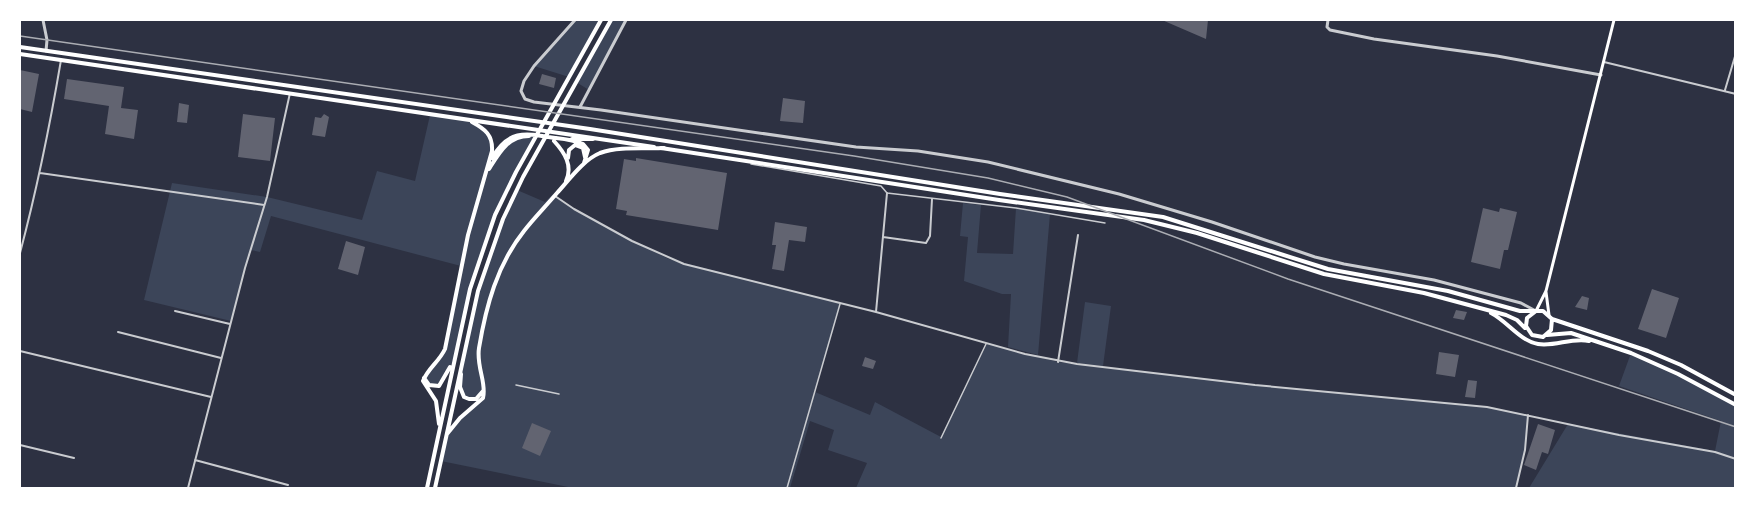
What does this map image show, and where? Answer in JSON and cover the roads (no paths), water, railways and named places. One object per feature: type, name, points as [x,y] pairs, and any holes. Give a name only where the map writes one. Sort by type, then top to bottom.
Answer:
[{"type":"main road","points":[[427,489],[470,288],[495,215],[516,172],[602,20]]},
{"type":"main road","points":[[435,489],[478,291],[503,219],[523,177],[611,20]]},
{"type":"main road","points":[[1527,330],[1527,318],[1536,311],[1545,291],[1614,20]]},
{"type":"main road","points":[[20,47],[591,129],[1000,194],[1163,217],[1314,265],[1448,291],[1520,311],[1543,311],[1564,325],[1648,351],[1681,365],[1736,395]]},
{"type":"main road","points":[[20,54],[472,122],[696,152],[753,163],[1144,220],[1197,232],[1324,274],[1479,307],[1511,317],[1535,337],[1571,333],[1631,353],[1678,374],[1736,405]]},
{"type":"main road","points":[[440,430],[437,404],[424,385],[424,376],[445,349],[468,235],[490,161],[492,145],[484,129],[472,122]]},
{"type":"main road","points":[[490,161],[498,148],[516,135],[527,133],[579,142],[586,147],[588,153],[585,163]]},
{"type":"main road","points":[[487,172],[501,150],[515,139],[528,136],[554,141],[593,139]]},
{"type":"main road","points":[[554,141],[568,162]]},
{"type":"main road","points":[[564,185],[569,174],[569,150],[575,145],[584,150],[585,163]]},
{"type":"main road","points":[[447,435],[481,400],[484,388],[478,368],[478,351],[495,279],[522,232],[585,163],[596,156],[605,152],[664,148]]},
{"type":"main road","points":[[1545,291],[1552,326],[1546,336]]},
{"type":"main road","points":[[1479,307],[1498,316],[1534,343],[1550,344],[1578,339],[1611,347]]},
{"type":"main road","points":[[424,376],[429,385],[439,386],[453,361]]},
{"type":"main road","points":[[462,363],[460,387],[462,395],[469,399],[476,399],[484,388]]},
{"type":"street","points":[[43,20],[47,40],[46,51]]},
{"type":"street","points":[[574,20],[534,66],[523,84],[521,94],[525,99],[857,148],[950,154],[1119,194],[1328,260],[1461,286],[1521,303],[1536,311]]},
{"type":"street","points":[[580,107],[626,20]]},
{"type":"street","points":[[1328,20],[1328,29],[1347,34],[1443,50],[1497,56],[1601,75]]},
{"type":"street","points":[[1725,92],[1736,52]]},
{"type":"street","points":[[20,253],[40,172],[61,60]]},
{"type":"street","points":[[1604,62],[1736,94]]},
{"type":"street","points":[[188,489],[245,268],[264,205],[290,93]]},
{"type":"street","points":[[40,172],[264,205]]},
{"type":"street","points":[[876,312],[887,193]]},
{"type":"street","points":[[555,196],[574,209],[669,259],[1058,362],[1255,385],[1487,407],[1608,433],[1715,452],[1736,459]]},
{"type":"street","points":[[883,237],[926,243],[930,236],[932,199]]},
{"type":"street","points":[[1058,362],[1078,235]]},
{"type":"street","points":[[175,311],[231,324]]},
{"type":"street","points":[[118,332],[221,358]]},
{"type":"street","points":[[20,351],[211,397]]},
{"type":"street","points":[[1516,489],[1525,450],[1528,415]]},
{"type":"street","points":[[20,445],[74,458]]},
{"type":"street","points":[[195,460],[288,485]]},
{"type":"lane","points":[[753,163],[881,186],[887,193],[1016,208],[1105,223]]},
{"type":"lane","points":[[787,489],[840,303]]},
{"type":"lane","points":[[941,438],[987,344]]},
{"type":"lane","points":[[516,385],[559,394]]},
{"type":"railway","points":[[20,36],[854,156],[988,178],[1067,197],[1288,279],[1736,427]]}]
